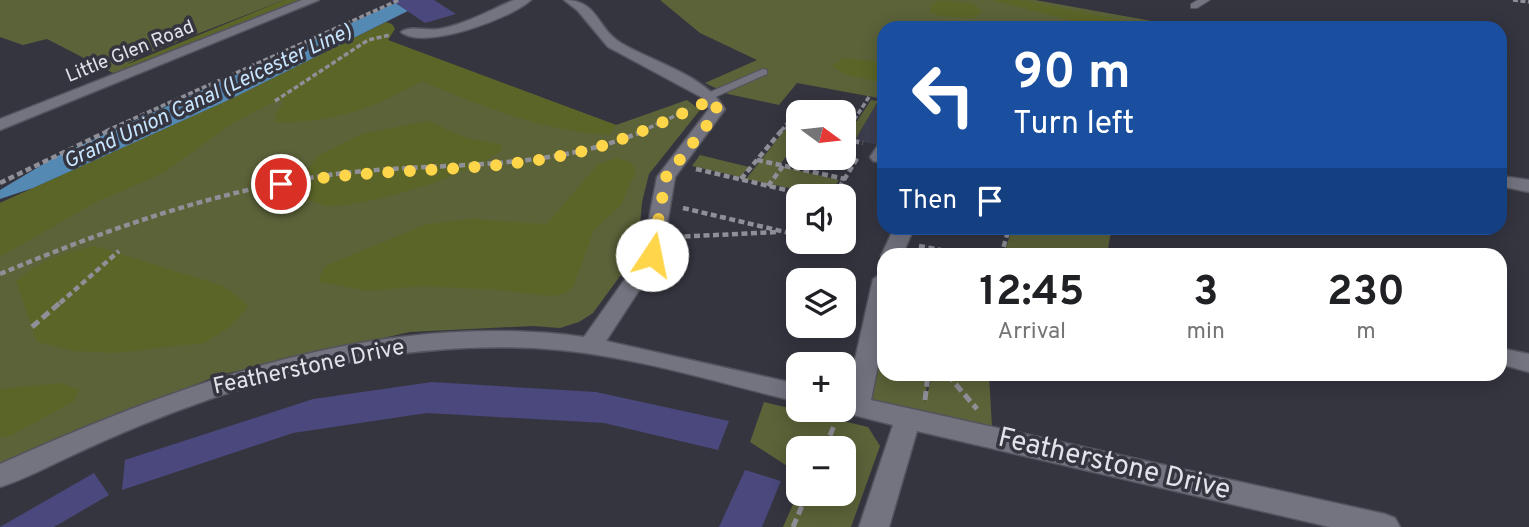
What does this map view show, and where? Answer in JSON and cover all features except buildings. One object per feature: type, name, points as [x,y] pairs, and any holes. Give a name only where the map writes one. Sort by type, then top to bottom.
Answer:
[{"type":"street","name":"Little Glen Road","points":[[0,125],[313,0]]},
{"type":"street","points":[[408,32],[420,35],[440,33],[525,0]]},
{"type":"street","points":[[570,0],[582,7],[613,44],[711,97],[717,109],[666,177],[657,238],[642,275],[590,347]]},
{"type":"street","points":[[1507,182],[1529,186]]},
{"type":"street","points":[[856,376],[877,303]]},
{"type":"street","name":"Featherstone Drive","points":[[0,477],[94,432],[228,383],[340,357],[404,346],[469,340],[526,340],[590,347],[629,353],[786,390]]},
{"type":"street","points":[[1507,358],[1529,363]]},
{"type":"street","name":"Featherstone Drive","points":[[856,409],[1385,527]]},
{"type":"street","points":[[874,527],[908,419]]},
{"type":"lane","points":[[1194,6],[1205,0]]},
{"type":"lane","points":[[711,97],[763,72]]},
{"type":"path","points":[[0,183],[67,148],[222,82],[399,0]]},
{"type":"path","points":[[1513,0],[1529,2]]},
{"type":"path","points":[[275,101],[368,40],[408,32]]},
{"type":"path","points":[[0,274],[45,254],[176,210],[256,189],[332,174],[465,166],[578,152],[628,137],[711,97]]},
{"type":"path","points":[[856,117],[869,97]]},
{"type":"path","points":[[741,179],[786,125]]},
{"type":"path","points":[[842,184],[875,147]]},
{"type":"path","points":[[757,160],[845,179]]},
{"type":"path","points":[[675,164],[786,190]]},
{"type":"path","points":[[768,186],[783,166]]},
{"type":"path","points":[[661,202],[785,232]]},
{"type":"path","points":[[657,238],[785,232]]},
{"type":"path","points":[[897,242],[923,248]]},
{"type":"path","points":[[32,327],[119,251]]},
{"type":"path","points":[[953,381],[992,427],[995,439]]},
{"type":"path","points":[[793,527],[802,506]]},
{"type":"shaded area","points":[[877,103],[877,145],[856,138]]},
{"type":"green space","points":[[0,0],[284,0],[141,56],[123,67],[129,68],[113,73],[47,39],[23,45],[0,37]]},
{"type":"green space","points":[[284,0],[300,0],[129,68],[121,67]]},
{"type":"green space","points":[[660,0],[1035,0],[1152,21],[877,21],[877,98],[797,83],[779,105],[728,94],[705,83],[757,60],[700,33]]},
{"type":"green space","points":[[940,0],[974,4],[982,11],[974,18],[940,16],[930,12],[932,4]]},
{"type":"green space","points":[[990,0],[1024,0],[1125,21],[1075,21]]},
{"type":"green space","points":[[386,22],[392,24],[395,29],[388,40],[616,125],[610,135],[561,129],[513,116],[422,81],[368,107],[316,120],[276,123],[275,115],[284,101],[275,101],[233,123],[163,173],[96,202],[0,257],[0,203],[233,98]]},
{"type":"green space","points":[[362,35],[387,40],[616,125],[687,100],[700,110],[649,174],[642,202],[639,237],[626,268],[593,313],[579,322],[560,328],[533,326],[410,332],[219,375],[0,464],[0,203],[233,98]]},
{"type":"green space","points":[[843,58],[877,61],[877,81],[847,75],[832,66]]},
{"type":"green space","points":[[871,100],[877,101],[856,138],[856,121]]},
{"type":"green space","points":[[428,121],[467,138],[500,144],[502,150],[487,160],[446,178],[374,200],[331,206],[304,198],[301,182],[316,157],[362,134]]},
{"type":"green space","points":[[786,128],[786,156],[779,166],[786,170],[839,180],[836,184],[786,184],[786,187],[746,179]]},
{"type":"green space","points":[[700,155],[749,167],[740,177],[692,166]]},
{"type":"green space","points":[[616,158],[631,162],[636,171],[621,205],[594,230],[573,287],[564,294],[551,296],[421,286],[369,291],[320,282],[320,275],[327,265],[427,224],[472,219],[547,224],[597,165]]},
{"type":"green space","points":[[1010,235],[1110,235],[1108,248],[1006,248]]},
{"type":"green space","points":[[94,246],[224,286],[249,306],[229,327],[205,343],[113,353],[74,351],[37,342],[16,281],[52,258]]},
{"type":"green space","points":[[877,312],[877,381],[927,381],[925,403],[930,381],[989,381],[992,427],[924,414],[857,407]]},
{"type":"green space","points":[[61,383],[79,390],[74,401],[10,436],[0,437],[0,389]]},
{"type":"green space","points":[[764,402],[786,407],[786,422],[847,422],[868,427],[880,446],[851,527],[783,527],[792,506],[856,506],[856,436],[786,436],[786,465],[750,442]]},
{"type":"water","name":"Grand Union Canal (Leicester Line)","points":[[402,0],[430,0],[233,98],[33,188],[0,199],[0,190],[55,157]]},
{"type":"route","points":[[281,184],[332,174],[453,167],[578,152],[628,137],[713,99],[717,109],[715,115],[666,177],[652,255]]}]
